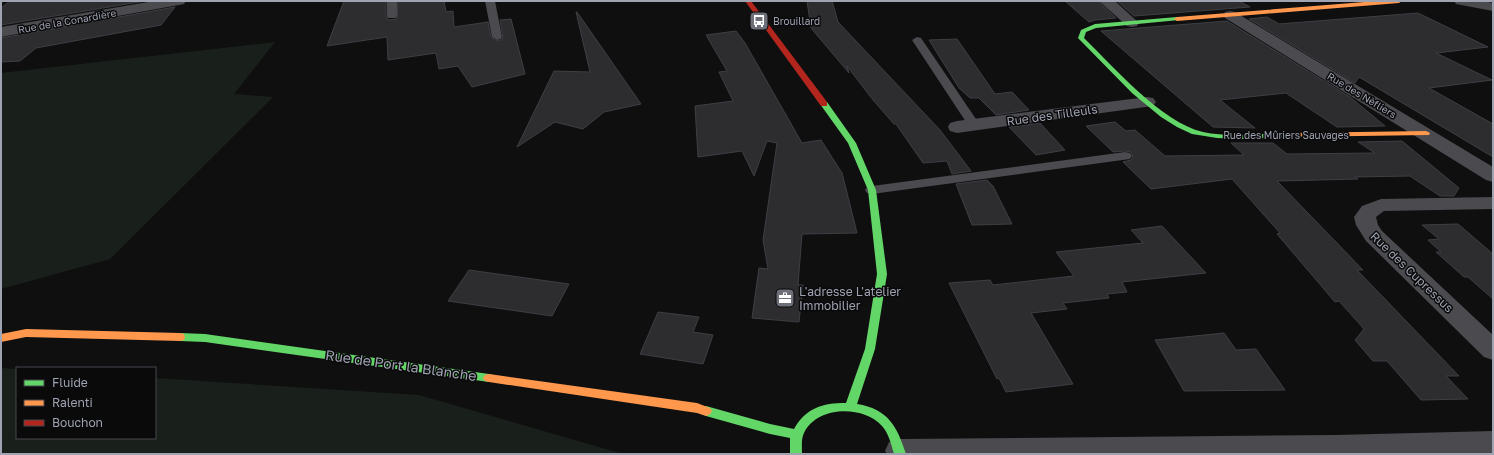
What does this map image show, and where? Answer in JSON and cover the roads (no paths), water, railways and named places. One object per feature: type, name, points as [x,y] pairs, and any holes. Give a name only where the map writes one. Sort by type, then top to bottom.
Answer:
[{"type":"street","name":"Rue de la Conardière","points":[[1,32],[24,30],[179,1]]},
{"type":"street","points":[[748,1],[852,143],[872,190],[882,274],[870,350],[850,407]]},
{"type":"street","points":[[1106,1],[1132,23],[1399,1]]},
{"type":"street","points":[[1461,1],[1492,7]]},
{"type":"street","name":"Rue des Nèfliers","points":[[1230,15],[1426,133],[1493,176]]},
{"type":"street","name":"Rue des Mûriers Sauvages","points":[[1132,23],[1088,28],[1083,31],[1081,38],[1148,102],[1169,119],[1196,132],[1223,136],[1426,133]]},
{"type":"street","name":"Rue des Tilleuls","points":[[966,126],[1148,102]]},
{"type":"street","name":"Rue des Cupressus","points":[[1493,203],[1381,206],[1371,208],[1366,213],[1364,220],[1367,228],[1374,236],[1493,350]]},
{"type":"street","name":"Rue de Port la Blanche","points":[[1,338],[26,332],[205,338],[697,408],[796,434]]},
{"type":"street","points":[[796,454],[794,445],[796,434],[804,422],[816,413],[831,408],[850,407],[869,413],[883,421],[895,436],[900,453],[1338,450],[1493,443]]},
{"type":"lane","points":[[392,1],[392,16]]},
{"type":"lane","points":[[490,1],[497,37]]},
{"type":"lane","points":[[917,40],[966,126]]},
{"type":"lane","points":[[872,190],[1125,156]]},
{"type":"place","name":"Brouillard","points":[[759,21]]},
{"type":"place","name":"L'adresse L'atelier Immobilier","points":[[785,298]]}]
